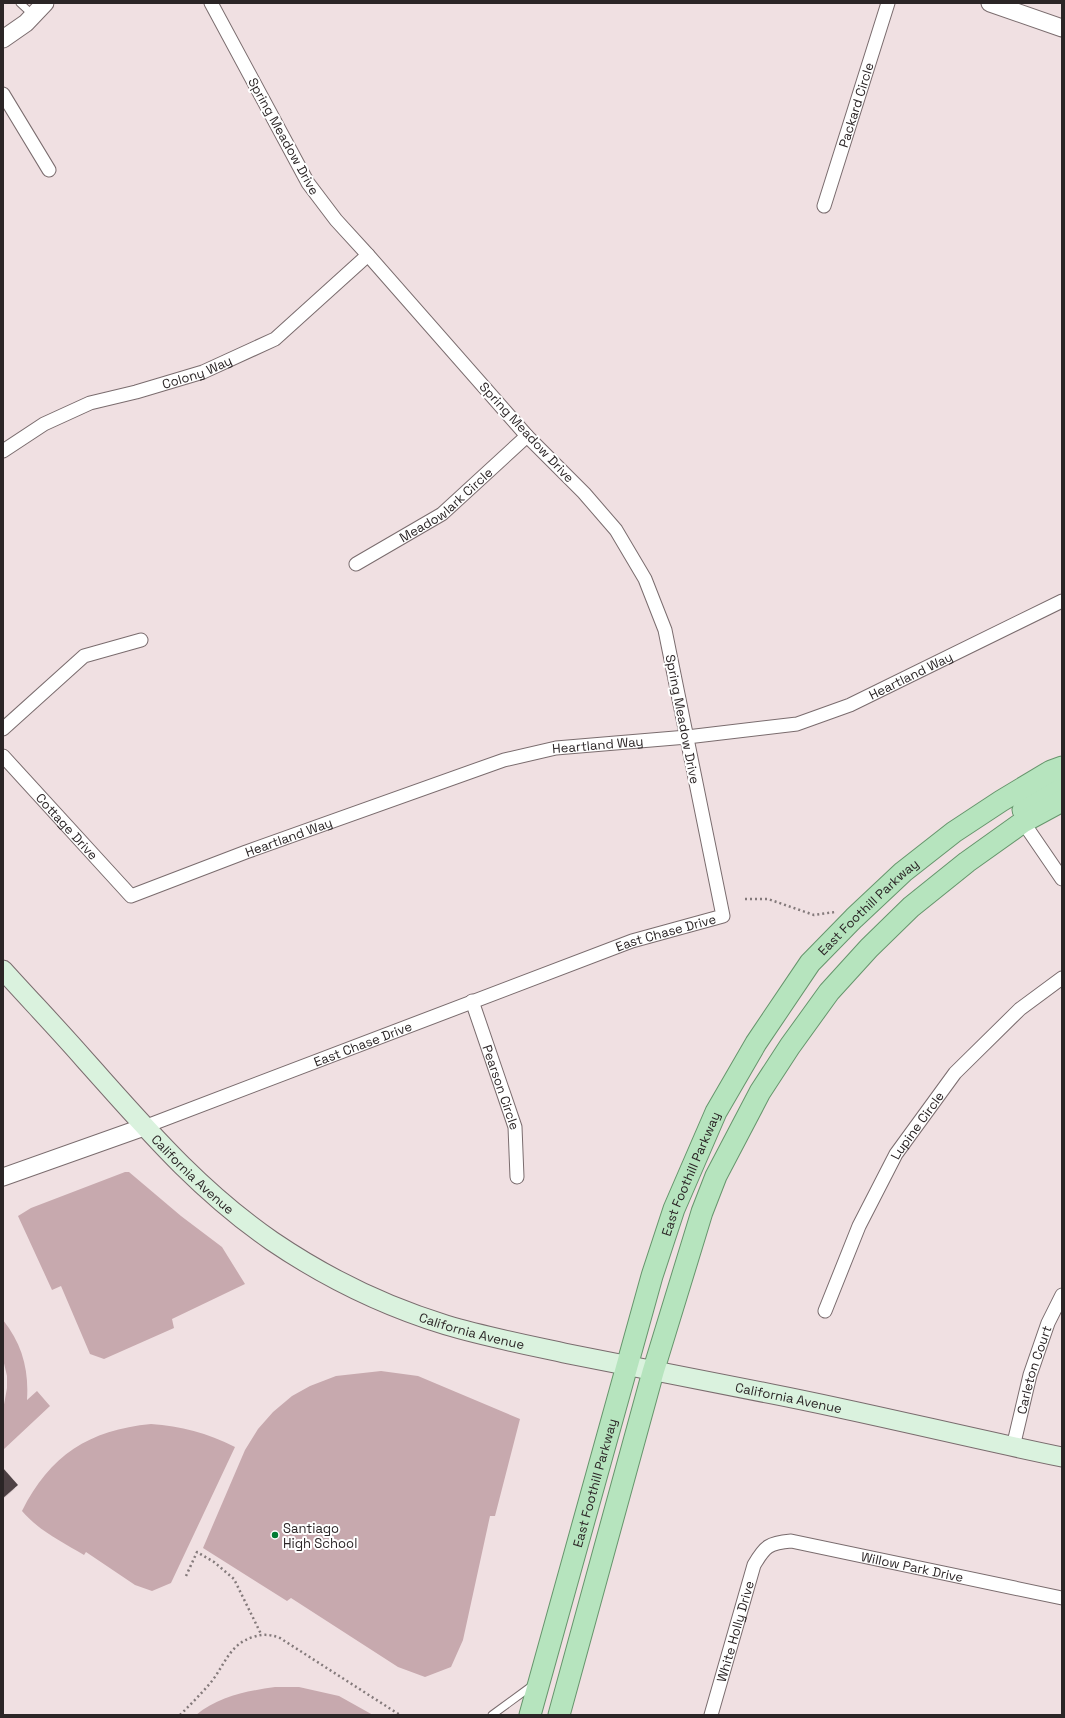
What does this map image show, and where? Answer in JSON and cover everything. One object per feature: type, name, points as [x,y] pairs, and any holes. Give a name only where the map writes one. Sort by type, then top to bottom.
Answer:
[{"type":"main road","name":"East Foothill Parkway","points":[[530,1715],[652,1276],[674,1209],[716,1112],[756,1043],[810,963],[854,918],[903,872],[954,832],[1000,801],[1051,771],[1062,767]]},
{"type":"main road","points":[[1023,822],[1022,816],[1024,809],[1062,784]]},
{"type":"main road","name":"East Foothill Parkway","points":[[559,1715],[653,1372],[702,1212],[716,1176],[760,1092],[790,1046],[829,992],[869,948],[911,907],[967,862],[1023,822],[1062,801]]},
{"type":"main road","name":"California Avenue","points":[[3,970],[181,1166],[227,1207],[273,1242],[313,1268],[344,1284],[395,1306],[448,1325],[500,1339],[653,1372],[770,1394],[904,1422],[1062,1457]]},
{"type":"street","points":[[3,39],[26,23],[45,3]]},
{"type":"street","name":"Spring Meadow Drive","points":[[211,3],[308,183],[336,220],[527,436],[584,493],[616,530],[645,579],[665,630],[723,916]]},
{"type":"street","name":"Packard Circle","points":[[824,206],[888,3]]},
{"type":"street","points":[[990,3],[1062,28]]},
{"type":"street","points":[[3,94],[49,170]]},
{"type":"street","name":"Colony Way","points":[[3,451],[44,424],[90,403],[136,392],[203,372],[275,339],[368,255]]},
{"type":"street","name":"Meadowlark Circle","points":[[356,564],[442,514],[527,436]]},
{"type":"street","name":"Heartland Way","points":[[131,896],[246,852],[504,760],[556,748],[687,737],[797,724],[850,705],[1062,602]]},
{"type":"street","points":[[3,729],[84,656],[141,640]]},
{"type":"street","name":"Cottage Drive","points":[[3,756],[131,896]]},
{"type":"street","points":[[1023,822],[1062,879]]},
{"type":"street","name":"East Chase Drive","points":[[3,1177],[144,1127],[632,941],[723,916]]},
{"type":"street","name":"Lupine Circle","points":[[825,1311],[859,1226],[896,1154],[955,1072],[1020,1009],[1062,978]]},
{"type":"street","name":"Pearson Circle","points":[[472,1001],[515,1126],[517,1177]]},
{"type":"street","name":"Carleton Court","points":[[1013,1447],[1030,1375],[1048,1323],[1062,1295]]},
{"type":"street","name":"Willow Park Drive","points":[[763,1550],[777,1542],[791,1542],[1062,1598]]},
{"type":"street","name":"White Holly Drive","points":[[711,1715],[754,1565],[763,1550]]},
{"type":"lane","points":[[20,3],[34,15]]},
{"type":"lane","points":[[492,1715],[539,1680]]},
{"type":"path","points":[[744,899],[768,898],[814,914],[835,912]]},
{"type":"path","points":[[186,1576],[197,1552],[214,1562],[234,1579],[261,1634]]},
{"type":"path","points":[[180,1715],[195,1701],[213,1680],[234,1647],[242,1641],[261,1634],[280,1638],[400,1715]]},
{"type":"shaded area","points":[[125,1172],[129,1172],[181,1216],[222,1247],[245,1284],[172,1319],[174,1328],[104,1359],[90,1354],[61,1286],[52,1290],[18,1216],[31,1208]]},
{"type":"shaded area","points":[[3,1320],[15,1338],[23,1357],[27,1378],[27,1400],[37,1391],[50,1406],[3,1450],[3,1410],[7,1388],[7,1376],[3,1359]]},
{"type":"shaded area","points":[[381,1371],[418,1376],[520,1419],[495,1516],[490,1516],[463,1640],[451,1667],[425,1677],[398,1667],[291,1598],[287,1601],[203,1548],[245,1450],[258,1429],[273,1412],[292,1396],[310,1386],[336,1376]]},
{"type":"shaded area","points":[[151,1424],[173,1426],[194,1431],[235,1447],[171,1583],[152,1591],[135,1585],[86,1552],[84,1555],[59,1540],[35,1524],[22,1511],[33,1491],[45,1475],[59,1460],[74,1449],[90,1439],[109,1432]]},
{"type":"shaded area","points":[[275,1687],[299,1687],[339,1696],[373,1715],[196,1715],[214,1703],[234,1695]]},
{"type":"building","points":[[3,1468],[18,1485],[3,1498]]},
{"type":"place","name":"Santiago High School","points":[[275,1535]]}]
